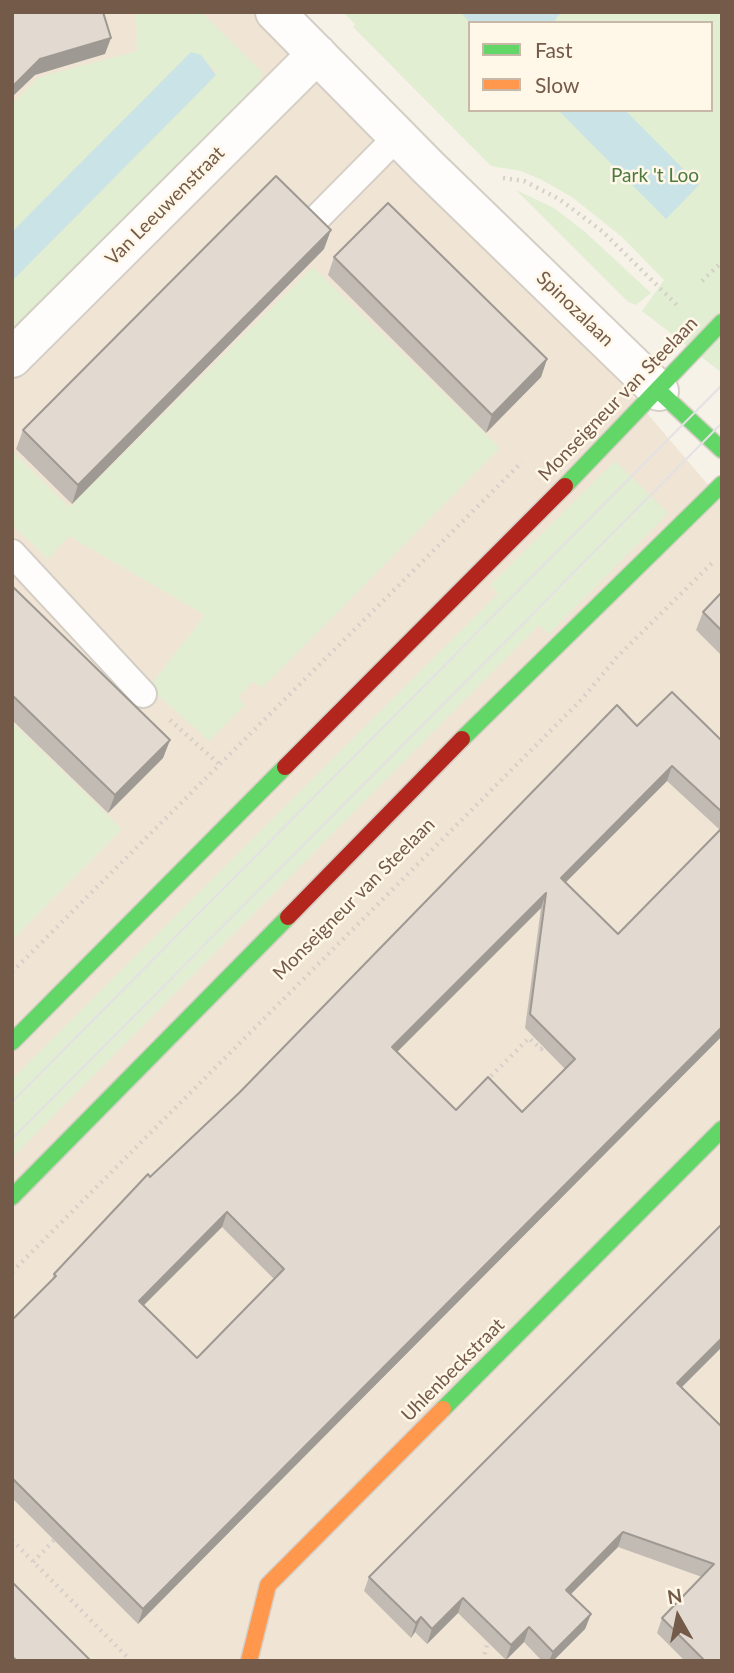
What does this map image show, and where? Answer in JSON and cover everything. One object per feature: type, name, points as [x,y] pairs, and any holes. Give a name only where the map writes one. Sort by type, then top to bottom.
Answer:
[{"type":"main road","name":"Monseigneur van Steelaan","points":[[12,1042],[659,391],[722,322]]},
{"type":"main road","name":"Spinozalaan","points":[[659,391],[722,450]]},
{"type":"main road","name":"Monseigneur van Steelaan","points":[[12,1196],[508,693],[659,549],[722,484]]},
{"type":"main road","name":"Uhlenbeckstraat","points":[[249,1661],[268,1585],[722,1129]]},
{"type":"street","name":"Spinozalaan","points":[[275,12],[659,391]]},
{"type":"street","name":"Van Leeuwenstraat","points":[[12,358],[317,54]]},
{"type":"lane","points":[[316,220],[398,136]]},
{"type":"lane","points":[[12,553],[143,694]]},
{"type":"path","points":[[497,177],[524,181],[559,199],[602,231],[677,305]]},
{"type":"path","name":"Monseigneur van Steelaan","points":[[695,288],[722,262]]},
{"type":"path","name":"Monseigneur van Steelaan","points":[[628,360],[686,297]]},
{"type":"path","name":"Monseigneur van Steelaan","points":[[12,972],[511,470],[531,456]]},
{"type":"path","name":"Monseigneur van Steelaan","points":[[12,1272],[582,699],[617,657],[716,559]]},
{"type":"path","points":[[143,694],[219,764]]},
{"type":"path","points":[[481,1086],[529,1038],[541,1049],[551,1040]]},
{"type":"path","points":[[33,1562],[62,1532]]},
{"type":"path","points":[[12,1540],[131,1661]]},
{"type":"path","points":[[12,1550],[17,1545]]},
{"type":"path","points":[[483,1661],[487,1637],[497,1628]]},
{"type":"shaded area","points":[[12,12],[259,12],[576,330],[722,501],[722,1661],[12,1661]]},
{"type":"green space","points":[[136,12],[201,12],[263,73],[258,85],[12,330],[12,281],[216,75],[215,70],[191,52],[12,232],[12,104],[39,77],[137,51]]},
{"type":"green space","name":"Park 't Loo","points":[[343,12],[722,12],[722,373],[642,311],[664,280],[622,237],[572,197],[542,180],[521,171],[491,166],[353,27],[355,24]]},
{"type":"green space","points":[[516,190],[554,208],[584,231],[651,293],[636,305],[628,302]]},
{"type":"green space","points":[[313,267],[500,448],[262,688],[253,681],[238,697],[245,705],[209,741],[149,687],[205,615],[69,536],[48,559],[12,525],[12,451],[69,507]]},
{"type":"green space","points":[[615,461],[668,513],[549,634],[539,625],[12,1158],[12,1079],[498,594],[490,585]]},
{"type":"green space","points":[[12,722],[122,829],[12,940]]},
{"type":"water","points":[[460,12],[561,12],[554,21],[469,21]]},
{"type":"water","points":[[191,52],[201,55],[216,75],[12,281],[12,232]]},
{"type":"water","points":[[560,112],[627,112],[699,185],[666,219]]},
{"type":"building","points":[[12,12],[103,12],[111,38],[40,59],[12,87]]},
{"type":"building","points":[[276,176],[331,230],[78,485],[23,430]]},
{"type":"building","points":[[388,203],[547,359],[492,415],[334,257]]},
{"type":"building","points":[[12,586],[170,740],[115,795],[12,695]]},
{"type":"building","points":[[722,592],[722,631],[703,612]]},
{"type":"building","points":[[672,692],[722,741],[722,812],[672,766],[561,878],[618,934],[722,828],[722,1027],[143,1609],[12,1478],[12,1320],[56,1276],[54,1274],[148,1174],[150,1177],[239,1093],[617,705],[637,726]],"holes":[[[546,893],[530,1014],[575,1059],[522,1112],[488,1077],[456,1110],[392,1047]],[[227,1212],[284,1269],[197,1358],[139,1301]]]},
{"type":"building","points":[[722,1224],[722,1338],[677,1383],[722,1427],[722,1661],[705,1661],[662,1618],[714,1564],[623,1532],[566,1590],[591,1614],[553,1652],[529,1627],[511,1645],[463,1598],[432,1629],[421,1617],[416,1623],[369,1577]]},
{"type":"building","points":[[12,1582],[91,1661],[17,1661],[12,1656]]},
{"type":"tram line","points":[[12,1102],[722,385]]},
{"type":"tram line","points":[[12,1139],[722,423]]},
{"type":"traffic: fast","points":[[565,486],[722,322]]},
{"type":"traffic: fast","points":[[659,391],[722,450]]},
{"type":"traffic: fast","points":[[462,739],[722,484]]},
{"type":"traffic: fast","points":[[12,1042],[285,767]]},
{"type":"traffic: fast","points":[[12,1197],[288,917]]},
{"type":"traffic: fast","points":[[443,1409],[722,1129]]},
{"type":"traffic: slow","points":[[249,1661],[268,1585],[443,1409]]},
{"type":"traffic: jam","points":[[285,767],[565,486]]},
{"type":"traffic: jam","points":[[288,917],[462,739]]}]
